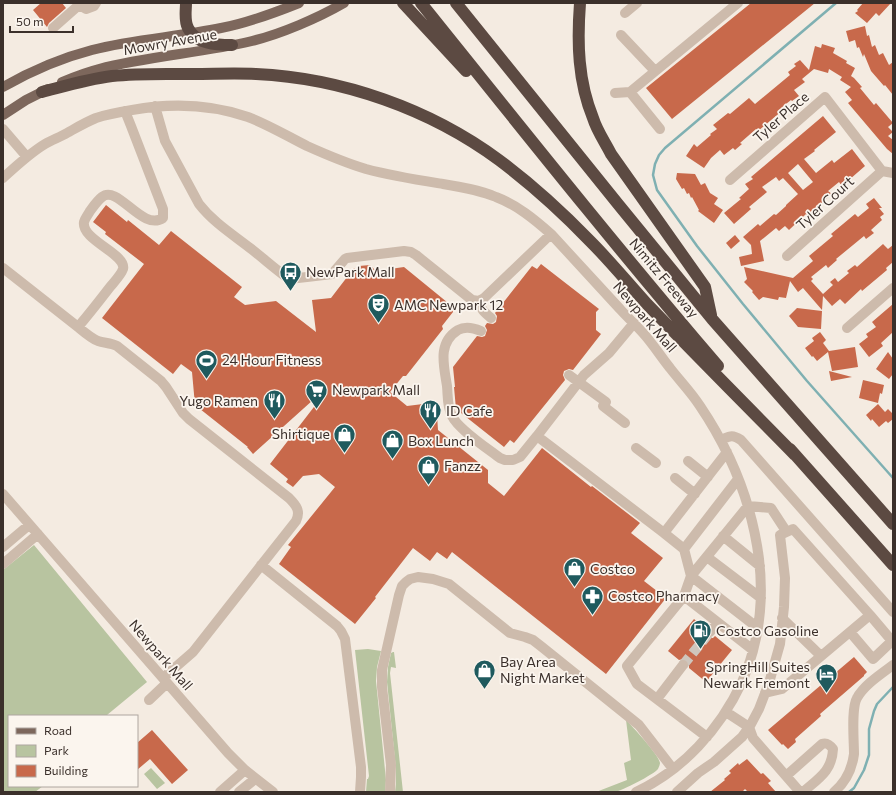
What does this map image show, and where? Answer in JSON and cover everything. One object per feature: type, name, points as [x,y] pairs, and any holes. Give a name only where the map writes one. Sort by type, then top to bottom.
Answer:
[{"type":"highway","points":[[186,3],[186,23],[190,33],[204,42],[232,45]]},
{"type":"highway","points":[[403,3],[531,140]]},
{"type":"highway","name":"Nimitz Freeway","points":[[421,3],[664,303],[795,455],[893,565]]},
{"type":"highway","name":"Nimitz Freeway","points":[[456,3],[622,210],[712,319],[893,524]]},
{"type":"highway","points":[[580,3],[578,32],[582,83],[593,120],[611,154],[705,288],[712,319]]},
{"type":"highway","points":[[42,92],[94,79],[113,76],[157,74],[256,74],[299,78],[340,87],[385,100],[423,116],[466,138],[498,160],[559,210],[590,241],[655,312],[795,455]]},
{"type":"main road","name":"Mowry Avenue","points":[[3,87],[51,64],[92,50],[113,45],[222,28],[299,3]]},
{"type":"main road","name":"Mowry Avenue","points":[[3,115],[26,100],[42,92],[98,69],[253,41],[296,26],[344,3]]},
{"type":"street","points":[[53,28],[78,4],[86,9],[94,6],[96,3]]},
{"type":"street","points":[[625,13],[637,3]]},
{"type":"street","points":[[615,93],[630,92],[738,3]]},
{"type":"street","points":[[621,35],[655,71]]},
{"type":"street","points":[[630,92],[660,129]]},
{"type":"street","name":"Tyler Place","points":[[730,180],[825,97],[882,171]]},
{"type":"street","name":"Newpark Mall","points":[[5,171],[45,144],[96,118],[155,106],[188,105],[208,107],[247,117],[267,125],[325,154],[366,169],[386,174],[468,188],[497,197],[518,208],[537,221],[551,234],[644,334],[686,387],[706,416],[721,440],[738,479],[748,506],[757,544],[760,566],[761,598],[758,628],[748,669],[740,687],[718,723],[685,760],[655,782],[636,792]]},
{"type":"street","points":[[155,106],[165,142],[204,211],[289,279],[332,274],[347,258],[404,251],[411,252],[416,255],[472,300],[479,301],[484,298],[551,234]]},
{"type":"street","points":[[78,327],[123,270],[123,265],[119,259],[98,242],[86,229],[84,224],[85,220],[92,208],[102,197],[107,195],[114,196],[143,217],[158,221],[163,218],[163,209],[125,111]]},
{"type":"street","points":[[3,128],[26,157]]},
{"type":"street","points":[[882,171],[893,173]]},
{"type":"street","name":"Tyler Court","points":[[787,256],[882,171]]},
{"type":"street","points":[[3,268],[94,339],[117,346],[161,381],[183,413],[189,419],[289,498],[295,504],[299,513],[298,519],[193,652],[165,680],[149,700]]},
{"type":"street","points":[[847,328],[893,288]]},
{"type":"street","points":[[479,301],[480,307],[491,318]]},
{"type":"street","points":[[481,331],[475,328],[460,329],[454,332],[444,347],[444,362],[450,412],[452,418],[462,429],[500,458],[505,460],[513,460],[520,457],[578,382],[609,354],[634,323]]},
{"type":"street","points":[[569,375],[605,404],[625,423]]},
{"type":"street","points":[[537,436],[684,549],[691,576],[758,628]]},
{"type":"street","points":[[721,440],[730,436],[734,436],[741,440],[893,612]]},
{"type":"street","points":[[636,448],[656,463]]},
{"type":"street","points":[[664,534],[727,452]]},
{"type":"street","points":[[688,461],[708,477]]},
{"type":"street","points":[[675,478],[695,494]]},
{"type":"street","points":[[684,549],[738,479]]},
{"type":"street","name":"Newpark Mall","points":[[3,494],[228,753],[254,779],[273,792]]},
{"type":"street","points":[[707,737],[637,684],[627,666],[684,596],[691,576],[748,506],[771,508],[786,531]]},
{"type":"street","points":[[3,546],[29,524]]},
{"type":"street","points":[[677,792],[742,737],[759,709],[771,677],[780,644],[784,578],[780,535],[793,529],[870,614],[892,641],[874,658],[850,632]]},
{"type":"street","points":[[3,564],[38,534]]},
{"type":"street","points":[[723,536],[760,566]]},
{"type":"street","points":[[707,557],[761,598]]},
{"type":"street","points":[[261,565],[337,626],[345,639],[361,767],[360,792]]},
{"type":"street","points":[[390,792],[391,765],[382,687],[382,670],[402,586],[410,579],[418,577],[433,579],[449,584],[510,633],[529,639],[544,648],[639,725],[673,769]]},
{"type":"street","points":[[684,596],[753,650]]},
{"type":"street","points":[[765,693],[782,689],[870,614]]},
{"type":"street","points":[[782,618],[821,656]]},
{"type":"street","points":[[710,632],[717,622]]},
{"type":"street","points":[[658,699],[683,665]]},
{"type":"street","points":[[834,792],[845,781],[853,761],[854,709],[856,699],[860,692],[893,665]]},
{"type":"street","points":[[726,712],[749,727],[753,738],[800,792]]},
{"type":"street","points":[[786,776],[822,744],[828,744],[833,749],[831,762],[826,771],[803,792]]},
{"type":"street","points":[[220,792],[245,770]]},
{"type":"street","points":[[239,792],[254,779]]},
{"type":"green space","points":[[34,545],[147,682],[107,715],[8,715],[8,787],[42,787],[35,792],[3,792],[3,570]]},
{"type":"green space","points":[[368,649],[381,651],[377,667],[376,681],[386,780],[385,792],[366,792],[367,779],[369,776],[355,650]]},
{"type":"green space","points":[[393,652],[396,668],[391,667],[390,673],[403,792],[395,792],[396,769],[387,682],[388,667],[391,653]]},
{"type":"green space","points":[[626,720],[655,754],[660,763],[659,767],[655,772],[619,791],[596,792],[627,780],[624,763],[631,760]]},
{"type":"green space","points":[[151,768],[165,783],[157,789],[144,774]]},
{"type":"building","points":[[41,3],[62,3],[66,8],[49,23],[47,27],[33,10]]},
{"type":"building","points":[[751,3],[815,3],[672,119],[646,88]]},
{"type":"building","points":[[863,3],[891,3],[879,16],[876,13],[867,23],[855,13]]},
{"type":"building","points":[[865,26],[867,36],[869,35],[872,47],[875,45],[879,55],[883,53],[889,65],[893,62],[893,95],[871,71],[864,54],[863,57],[859,47],[857,48],[855,40],[849,42],[846,31]]},
{"type":"building","points":[[822,44],[835,48],[833,53],[847,61],[846,63],[855,68],[851,76],[862,87],[860,88],[874,105],[876,103],[893,123],[888,127],[893,132],[888,136],[893,140],[893,154],[848,103],[852,100],[845,92],[851,87],[840,80],[842,77],[829,69],[828,73],[814,69],[802,79],[805,82],[794,90],[799,96],[781,108],[783,110],[758,131],[756,129],[740,143],[742,144],[735,150],[733,148],[724,155],[720,150],[711,158],[704,168],[686,156],[694,144],[697,147],[717,129],[713,125],[728,113],[730,114],[749,98],[755,104],[790,75],[788,72],[796,66],[794,64],[800,60],[809,70],[815,46],[821,48]]},
{"type":"building","points":[[823,116],[836,132],[804,159],[816,173],[832,160],[834,163],[852,149],[865,166],[842,186],[839,182],[828,191],[832,194],[807,215],[806,214],[789,230],[785,226],[779,231],[776,228],[760,241],[764,261],[741,266],[739,257],[752,254],[751,245],[743,237],[758,224],[760,226],[774,214],[776,215],[798,194],[783,178],[779,181],[776,177],[762,187],[767,192],[749,207],[751,209],[734,224],[724,213],[741,199],[739,198],[749,189],[745,184],[753,179],[751,177]],"holes":[[[798,164],[813,182],[803,190],[788,173]]]},
{"type":"building","points":[[677,173],[695,174],[701,185],[705,183],[710,193],[718,198],[714,204],[723,210],[714,223],[698,211],[699,210],[692,197],[691,198],[689,193],[687,194],[684,188],[682,189],[676,179]]},
{"type":"building","points":[[874,198],[882,208],[879,208],[884,214],[880,217],[882,220],[871,230],[874,233],[866,239],[864,236],[836,259],[837,260],[828,268],[826,265],[811,277],[813,279],[811,281],[823,294],[833,285],[830,282],[835,278],[838,282],[849,273],[847,271],[855,265],[857,267],[883,244],[888,249],[893,245],[893,262],[886,268],[887,270],[862,291],[861,289],[845,304],[840,299],[832,306],[823,296],[822,310],[803,288],[798,292],[790,281],[786,298],[779,297],[778,300],[763,297],[759,300],[744,282],[747,279],[744,267],[793,278],[813,261],[809,256],[833,236],[831,234],[855,214],[858,217],[869,208],[866,204]]},
{"type":"building","name":"Newpark Mall","points":[[106,205],[127,222],[128,220],[159,245],[171,231],[242,287],[234,297],[245,305],[276,301],[316,332],[312,300],[331,298],[354,268],[356,270],[359,266],[370,265],[376,271],[404,267],[453,307],[453,312],[442,326],[443,329],[406,376],[403,376],[390,392],[407,406],[423,404],[437,415],[438,430],[488,470],[488,483],[504,496],[542,448],[640,523],[631,533],[663,558],[644,581],[666,598],[606,674],[452,552],[447,559],[437,552],[430,561],[413,548],[355,624],[279,564],[291,547],[288,545],[335,487],[319,474],[303,476],[293,487],[286,482],[288,479],[270,464],[317,403],[313,400],[253,454],[248,447],[195,405],[192,372],[181,364],[173,374],[102,318],[144,264],[105,234],[106,232],[93,222]]},
{"type":"building","points":[[735,235],[740,241],[731,249],[726,243]]},
{"type":"building","points":[[541,264],[599,309],[596,312],[596,330],[601,334],[573,370],[569,369],[564,371],[563,375],[565,380],[514,443],[510,440],[504,447],[456,409],[453,367],[477,336],[485,336],[487,330],[485,326],[487,323],[493,324],[496,322],[497,316],[495,313],[532,266],[537,269]]},
{"type":"building","points":[[893,304],[893,332],[881,343],[883,346],[869,357],[859,344],[868,337],[866,334],[876,327],[872,322]]},
{"type":"building","points":[[797,308],[822,311],[821,329],[798,327],[789,316]]},
{"type":"building","points":[[820,332],[826,340],[823,343],[829,351],[855,347],[858,367],[832,371],[828,352],[817,361],[813,356],[812,357],[805,348],[814,341],[812,338]]},
{"type":"building","points":[[888,352],[893,359],[893,374],[889,379],[876,369]]},
{"type":"building","points":[[829,371],[852,377],[831,381]]},
{"type":"building","points":[[863,380],[884,385],[882,394],[880,393],[878,403],[859,398]]},
{"type":"building","points":[[878,404],[885,412],[888,409],[893,414],[893,419],[888,423],[886,421],[879,427],[866,415]]},
{"type":"building","points":[[694,619],[705,628],[704,632],[706,637],[713,638],[715,636],[732,650],[706,682],[689,668],[689,663],[687,660],[679,660],[668,651]]},
{"type":"building","name":"SpringHill Suites Newark Fremont","points":[[854,657],[867,672],[864,676],[820,714],[821,716],[795,739],[796,742],[788,749],[783,744],[782,745],[768,730]]},
{"type":"building","points":[[152,730],[188,770],[172,784],[150,759],[138,769],[138,742]]},
{"type":"building","points":[[747,759],[761,774],[763,773],[771,781],[768,783],[776,792],[748,792],[745,789],[742,792],[710,792],[725,780],[724,779],[731,773],[729,771],[738,763],[739,765]]},
{"type":"waterway","points":[[836,3],[665,148],[659,155],[655,164],[653,175],[657,190],[697,246],[807,381],[893,478]]},
{"type":"waterway","points":[[849,792],[854,788],[864,770],[869,755],[869,729],[874,711],[877,704],[893,687]]},
{"type":"tunnel","points":[[683,665],[710,632]]},
{"type":"place","name":"NewPark Mall","points":[[291,292]]},
{"type":"place","name":"AMC Newpark 12","points":[[379,324]]},
{"type":"place","name":"24 Hour Fitness","points":[[206,380]]},
{"type":"place","name":"Newpark Mall","points":[[316,410]]},
{"type":"place","name":"Yugo Ramen","points":[[274,420]]},
{"type":"place","name":"ID Cafe","points":[[431,430]]},
{"type":"place","name":"Shirtique","points":[[345,454]]},
{"type":"place","name":"Box Lunch","points":[[393,460]]},
{"type":"place","name":"Fanzz","points":[[429,486]]},
{"type":"place","name":"Costco","points":[[575,588]]},
{"type":"place","name":"Costco Pharmacy","points":[[593,616]]},
{"type":"place","name":"Costco Gasoline","points":[[700,650]]},
{"type":"place","name":"Bay Area Night Market","points":[[485,690]]},
{"type":"place","name":"SpringHill Suites Newark Fremont","points":[[826,694]]}]
